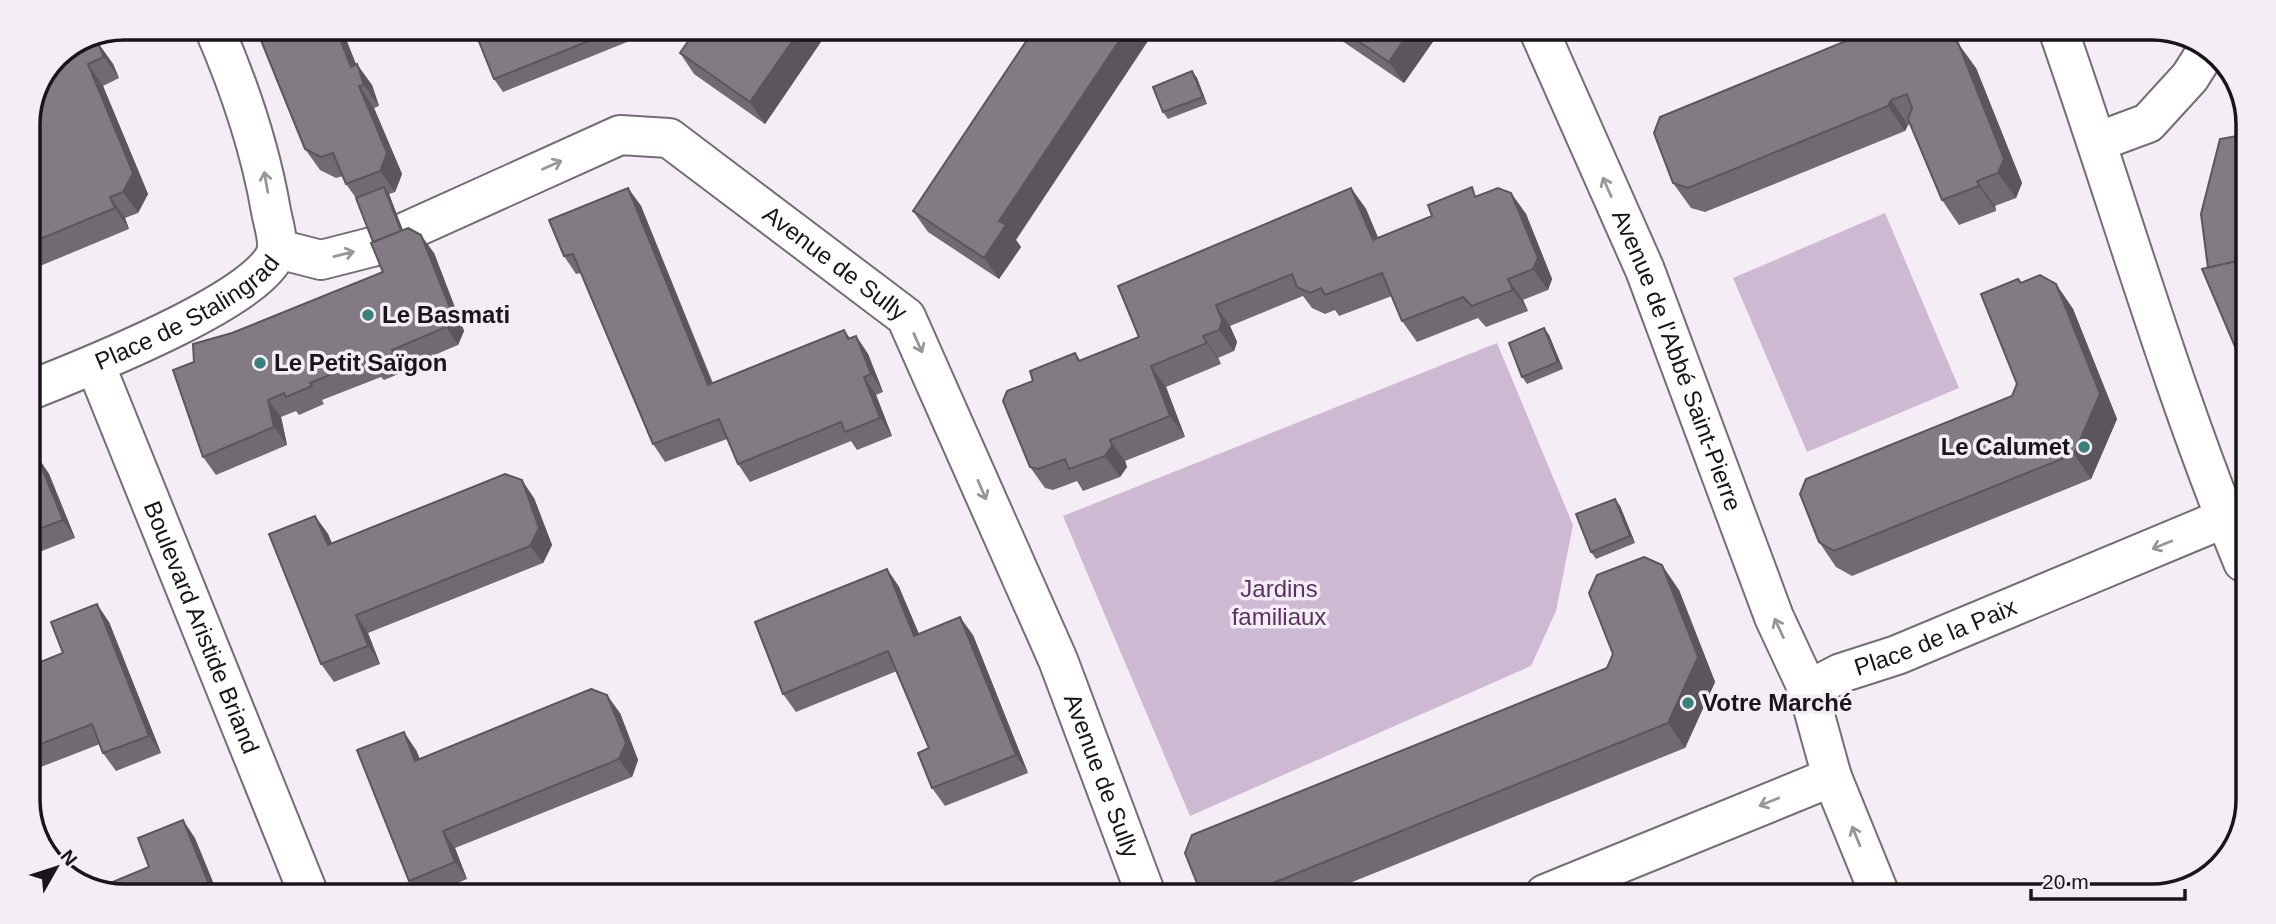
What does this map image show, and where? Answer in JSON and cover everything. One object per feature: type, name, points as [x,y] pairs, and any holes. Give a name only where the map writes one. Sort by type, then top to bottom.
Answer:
[{"type":"street","name":"Place de Stalingrad","points":[[40,386],[95,364],[226,301],[263,274],[278,249],[261,154],[218,40]]},
{"type":"street","name":"Avenue de l'Abbé Saint-Pierre","points":[[1543,40],[1645,270],[1774,617],[1808,690]]},
{"type":"street","points":[[2062,40],[2155,324],[2236,543]]},
{"type":"street","points":[[2097,142],[2148,123],[2190,78],[2202,57]]},
{"type":"street","name":"Avenue de Sully","points":[[278,249],[321,260],[372,247],[620,135],[669,138],[680,146],[906,317],[1058,660],[1141,884]]},
{"type":"street","name":"Boulevard Aristide Briand","points":[[95,364],[305,884]]},
{"type":"street","name":"Place de la Paix","points":[[1808,690],[1841,673],[1896,655],[2225,518]]},
{"type":"street","points":[[1808,690],[1832,777],[1876,884]]},
{"type":"street","points":[[1570,884],[1832,777]]},
{"type":"green space","points":[[1885,213],[1959,388],[1807,452],[1733,278]]},
{"type":"green space","name":"Jardins familiaux","points":[[1497,343],[1573,525],[1556,611],[1531,666],[1190,816],[1063,516]]},
{"type":"building","points":[[261,40],[340,40],[351,67],[357,64],[364,85],[359,86],[387,153],[380,171],[346,184],[333,153],[321,157],[305,149]]},
{"type":"building","points":[[478,40],[591,40],[494,79]]},
{"type":"building","points":[[689,40],[793,40],[750,102],[680,53]]},
{"type":"building","points":[[1027,40],[1120,40],[999,221],[1006,225],[984,258],[913,211]]},
{"type":"building","points":[[1357,40],[1404,40],[1389,62]]},
{"type":"building","points":[[1848,40],[1953,40],[1958,43],[2004,159],[1998,173],[1977,181],[1979,186],[1942,200],[1908,119],[1912,108],[1907,94],[1891,100],[1888,106],[1688,188],[1673,183],[1654,133],[1660,117]]},
{"type":"building","points":[[99,45],[104,57],[88,64],[133,173],[123,192],[110,197],[115,208],[40,239],[42,108],[54,78],[78,54]]},
{"type":"building","points":[[1192,71],[1203,97],[1163,112],[1153,87]]},
{"type":"building","points":[[2236,136],[2236,261],[2208,268],[2201,214],[2220,139]]},
{"type":"building","points":[[384,187],[401,231],[373,242],[356,198]]},
{"type":"building","points":[[1472,187],[1475,197],[1498,188],[1511,193],[1538,258],[1533,269],[1508,279],[1513,290],[1472,306],[1463,297],[1402,321],[1382,273],[1325,295],[1321,288],[1310,293],[1297,287],[1292,274],[1216,305],[1222,321],[1219,330],[1203,336],[1207,343],[1151,366],[1170,416],[1110,440],[1112,446],[1105,456],[1069,469],[1065,459],[1038,469],[1030,467],[1003,401],[1007,391],[1033,381],[1030,371],[1075,353],[1079,361],[1139,337],[1118,286],[1351,188],[1373,240],[1432,216],[1428,205]]},
{"type":"building","points":[[628,188],[708,385],[844,330],[848,339],[856,336],[871,374],[864,377],[880,418],[845,432],[841,422],[738,464],[719,419],[653,444],[573,254],[564,256],[549,220]]},
{"type":"building","points":[[408,228],[421,235],[452,313],[446,327],[392,350],[394,353],[371,362],[369,359],[310,383],[312,386],[286,397],[284,393],[268,400],[274,427],[203,457],[173,370],[194,362],[193,344],[232,333],[383,272],[371,243]]},
{"type":"building","points":[[2236,261],[2236,349],[2202,269]]},
{"type":"building","points":[[2040,275],[2056,284],[2100,394],[2074,454],[1834,551],[1819,542],[1800,494],[1806,479],[2012,396],[2017,384],[1981,294],[2018,279],[2021,283]]},
{"type":"building","points":[[1544,328],[1558,362],[1522,377],[1509,343]]},
{"type":"building","points":[[40,463],[63,520],[40,529]]},
{"type":"building","points":[[505,474],[522,480],[539,528],[530,546],[356,615],[368,646],[321,664],[269,534],[315,516],[328,545]]},
{"type":"building","points":[[1615,499],[1630,536],[1591,552],[1576,514]]},
{"type":"building","points":[[1644,557],[1662,565],[1698,657],[1668,723],[1270,884],[1197,884],[1185,853],[1192,835],[1607,668],[1613,654],[1589,593],[1597,575]]},
{"type":"building","points":[[887,569],[914,636],[960,617],[1016,755],[932,788],[918,753],[929,748],[888,651],[783,694],[755,622]]},
{"type":"building","points":[[97,604],[149,736],[103,753],[92,724],[40,744],[40,662],[63,653],[51,622]]},
{"type":"building","points":[[591,689],[607,695],[626,743],[619,759],[443,831],[455,862],[409,881],[357,750],[404,732],[415,761]]},
{"type":"building","points":[[183,820],[209,884],[112,882],[149,867],[138,838]]},
{"type":"place","name":"Le Basmati","points":[[368,315]]},
{"type":"place","name":"Le Petit Saïgon","points":[[260,363]]},
{"type":"place","name":"Le Calumet","points":[[2084,447]]},
{"type":"place","name":"Votre Marché","points":[[1688,703]]}]
